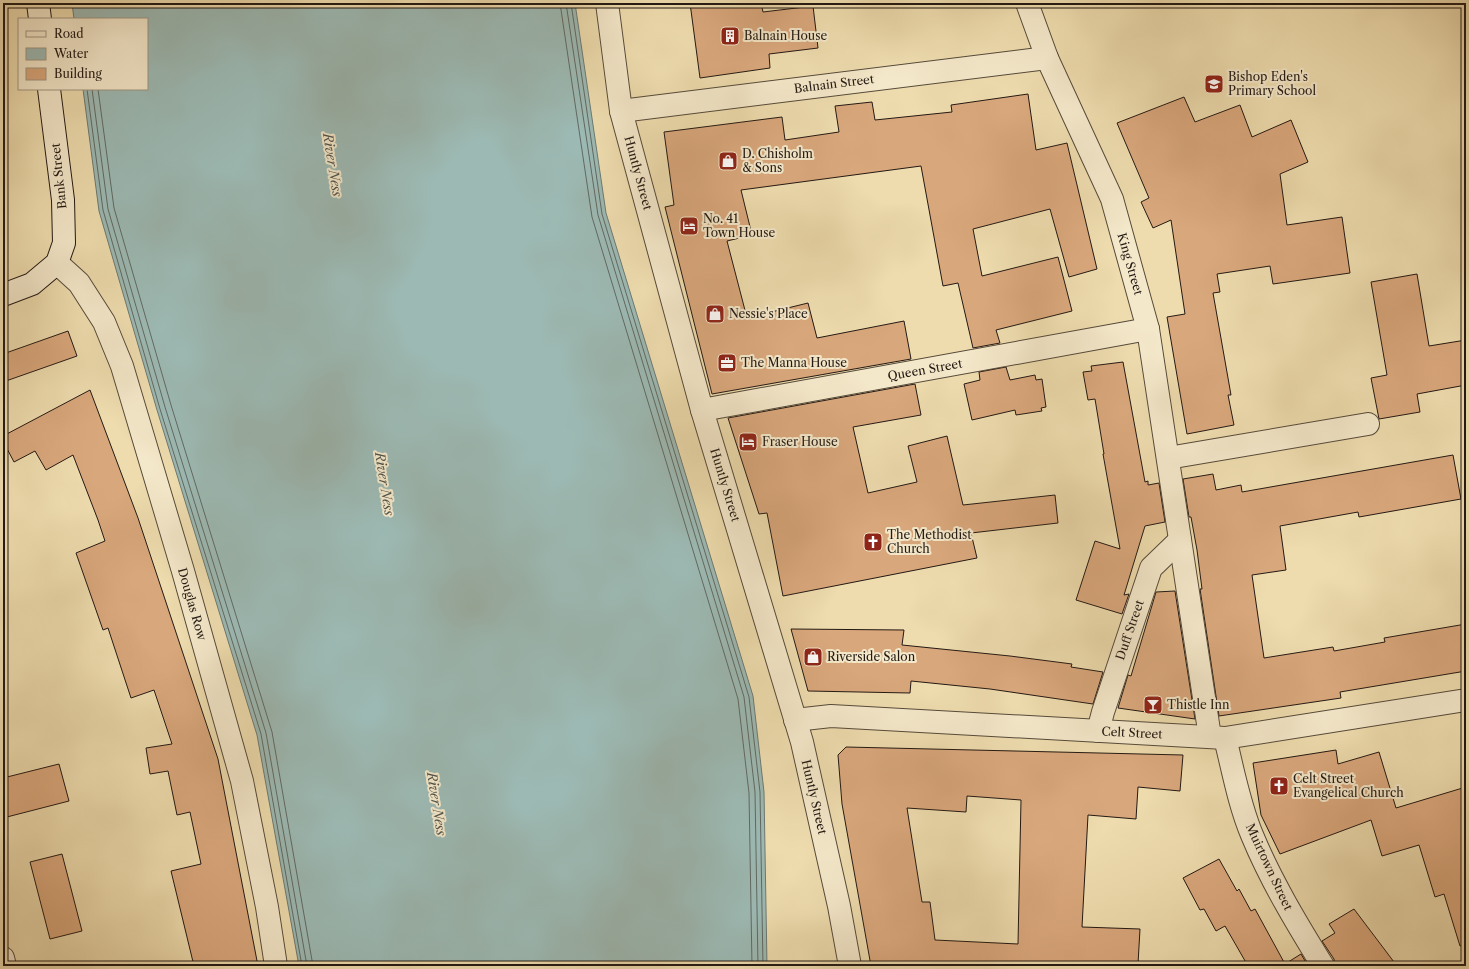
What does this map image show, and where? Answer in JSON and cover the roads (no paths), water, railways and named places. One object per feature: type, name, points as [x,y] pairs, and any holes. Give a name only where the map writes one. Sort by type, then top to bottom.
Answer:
[{"type":"street","points":[[38,3],[40,18]]},
{"type":"street","name":"Huntly Street","points":[[607,3],[621,111],[702,410],[795,720],[839,906],[850,966]]},
{"type":"street","name":"King Street","points":[[1027,3],[1047,58],[1112,199],[1148,329],[1180,540]]},
{"type":"street","name":"Balnain Street","points":[[621,111],[1047,58]]},
{"type":"street","name":"Bank Street","points":[[49,90],[63,200],[64,244],[57,263]]},
{"type":"street","points":[[3,295],[32,284],[57,263]]},
{"type":"street","name":"Douglas Row","points":[[57,263],[79,283],[104,322],[122,366],[183,571],[242,781],[267,907],[276,966]]},
{"type":"street","name":"Queen Street","points":[[702,410],[1148,329]]},
{"type":"street","points":[[1168,458],[1368,424]]},
{"type":"street","name":"Duff Street","points":[[1098,731],[1151,568],[1180,540]]},
{"type":"street","name":"Muirtown Street","points":[[1180,540],[1218,737],[1237,787],[1252,834],[1288,910],[1323,966]]},
{"type":"street","name":"Celt Street","points":[[795,720],[831,716],[1218,737],[1466,700]]},
{"type":"street","points":[[3,958],[5,966]]},
{"type":"water","name":"River Ness","points":[[72,3],[575,3],[606,213],[753,696],[764,792],[767,966],[299,966],[257,735],[157,410],[99,211],[83,90],[148,90],[148,18],[74,18]]},
{"type":"place","name":"Balnain House","points":[[730,36]]},
{"type":"place","name":"Bishop Eden's Primary School","points":[[1214,84]]},
{"type":"place","name":"D. Chisholm & Sons","points":[[728,161]]},
{"type":"place","name":"No. 41 Town House","points":[[689,226]]},
{"type":"place","name":"Nessie's Place","points":[[715,314]]},
{"type":"place","name":"The Manna House","points":[[727,363]]},
{"type":"place","name":"Fraser House","points":[[748,442]]},
{"type":"place","name":"The Methodist Church","points":[[873,542]]},
{"type":"place","name":"Riverside Salon","points":[[813,657]]},
{"type":"place","name":"Thistle Inn","points":[[1153,705]]},
{"type":"place","name":"Celt Street Evangelical Church","points":[[1279,786]]}]
